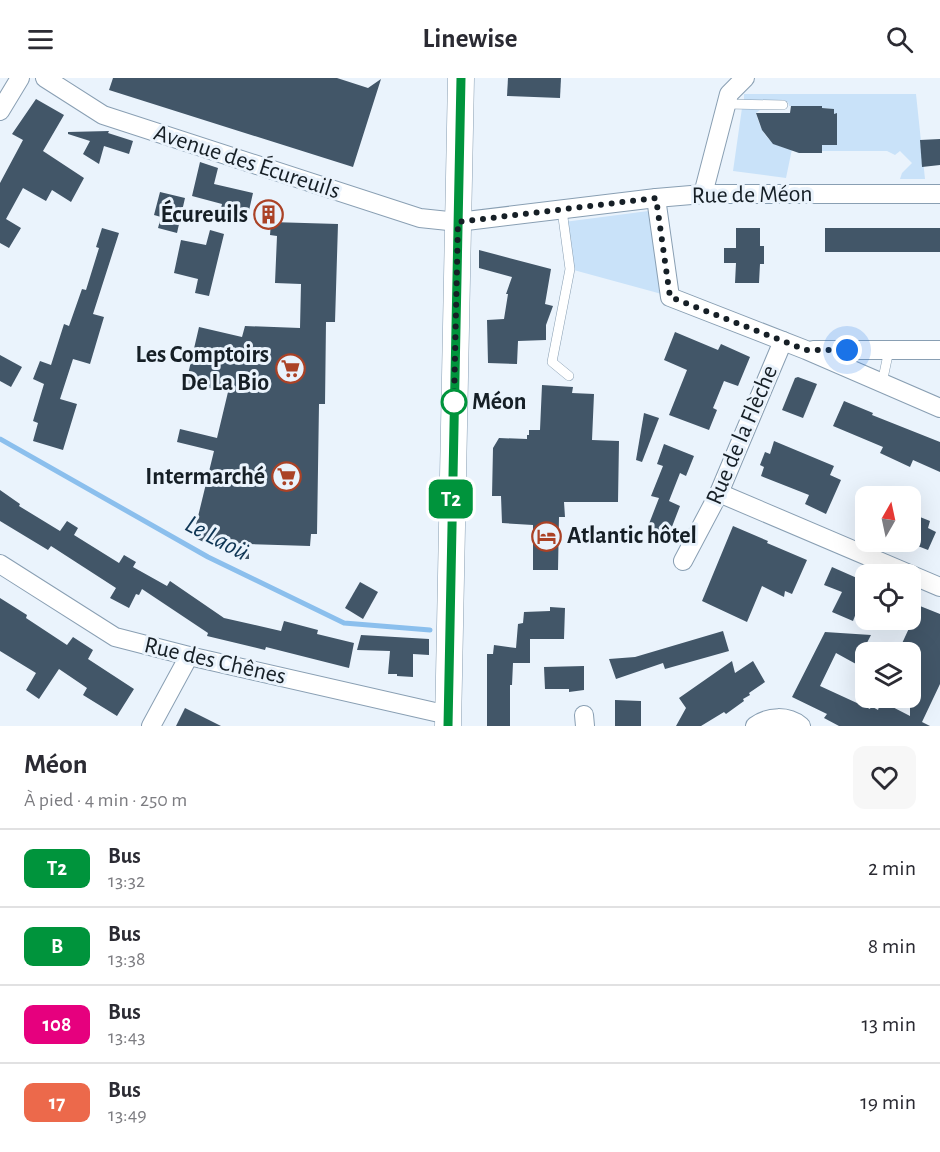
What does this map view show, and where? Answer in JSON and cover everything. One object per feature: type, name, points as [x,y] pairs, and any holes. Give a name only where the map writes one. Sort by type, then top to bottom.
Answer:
[{"type":"main road","points":[[448,721],[461,78]]},
{"type":"street","points":[[0,111],[20,78]]},
{"type":"street","name":"Avenue des Écureuils","points":[[45,78],[103,115],[420,218],[458,222]]},
{"type":"street","points":[[704,194],[729,94],[745,78]]},
{"type":"street","name":"Rue de Méon","points":[[458,222],[704,194],[940,194]]},
{"type":"street","points":[[656,198],[670,297],[806,350],[940,408]]},
{"type":"street","name":"Rue de la Flèche","points":[[683,561],[719,493],[783,341]]},
{"type":"street","points":[[806,350],[940,350]]},
{"type":"street","points":[[719,493],[940,587]]},
{"type":"street","name":"Rue des Chênes","points":[[0,564],[115,637],[448,721]]},
{"type":"street","points":[[151,726],[189,656]]},
{"type":"street","points":[[755,726],[762,721],[774,718],[787,719],[801,726]]},
{"type":"lane","points":[[727,104],[783,105]]},
{"type":"lane","points":[[562,210],[570,269],[552,362],[569,376]]},
{"type":"lane","points":[[882,383],[889,350]]},
{"type":"shaded area","points":[[744,94],[916,94],[925,179],[900,179],[902,173],[912,163],[900,151],[895,155],[887,151],[822,151],[822,145],[837,145],[837,114],[834,114],[833,109],[821,106],[789,106],[788,102],[744,101]]},
{"type":"shaded area","points":[[742,108],[760,110],[756,113],[768,138],[778,145],[792,149],[786,178],[733,171]]},
{"type":"shaded area","points":[[656,210],[669,296],[570,269],[564,222]]},
{"type":"building","points":[[113,78],[337,78],[368,88],[381,79],[353,167],[109,90]]},
{"type":"building","points":[[508,78],[561,78],[560,98],[507,96]]},
{"type":"building","points":[[36,99],[64,115],[43,151],[84,178],[71,202],[52,190],[46,201],[23,188],[6,219],[21,228],[9,248],[0,243],[0,183],[23,140],[12,134]]},
{"type":"building","points":[[791,106],[822,106],[822,108],[834,109],[834,114],[837,113],[837,145],[822,145],[822,153],[799,153],[773,144],[762,130],[756,113],[790,113]]},
{"type":"building","points":[[109,131],[108,133],[133,141],[129,154],[104,146],[99,164],[83,154],[90,141],[68,134],[68,132]]},
{"type":"building","points":[[940,139],[940,165],[922,167],[920,140]]},
{"type":"building","points":[[200,162],[218,168],[214,184],[253,193],[248,215],[236,212],[235,217],[220,213],[222,204],[192,196]]},
{"type":"building","points":[[160,192],[185,198],[177,233],[158,228],[161,217],[154,215]]},
{"type":"building","points":[[271,222],[338,224],[335,322],[326,322],[325,404],[319,404],[317,534],[311,534],[310,546],[249,544],[249,559],[240,559],[193,537],[214,451],[177,442],[180,429],[217,438],[228,392],[186,383],[199,327],[242,337],[245,326],[300,328],[301,284],[275,283],[277,236],[270,235]]},
{"type":"building","points":[[102,228],[119,233],[93,314],[104,317],[90,364],[73,359],[60,399],[77,404],[63,450],[33,441],[38,423],[33,421],[44,384],[33,379],[40,361],[51,365],[64,324],[69,326],[82,289],[86,290],[99,248],[96,247]]},
{"type":"building","points":[[736,228],[760,228],[760,246],[764,246],[764,264],[760,264],[759,283],[735,283],[736,263],[724,263],[724,248],[736,248]]},
{"type":"building","points":[[825,228],[940,228],[940,252],[825,252]]},
{"type":"building","points":[[210,230],[224,234],[209,296],[195,293],[198,279],[174,273],[181,240],[206,245]]},
{"type":"building","points":[[479,250],[551,269],[545,304],[553,306],[546,325],[546,340],[518,341],[517,364],[488,363],[487,320],[504,319],[508,294],[506,294],[512,277],[479,268]]},
{"type":"building","points":[[675,332],[718,350],[721,344],[750,357],[738,386],[724,381],[713,408],[717,410],[709,430],[669,415],[687,370],[664,360]]},
{"type":"building","points":[[0,355],[22,367],[11,387],[0,381]]},
{"type":"building","points":[[795,378],[817,384],[803,418],[782,410]]},
{"type":"building","points":[[542,385],[573,387],[572,393],[594,394],[592,440],[619,441],[618,502],[564,502],[565,517],[559,517],[558,570],[533,570],[533,525],[502,523],[501,496],[492,496],[493,448],[499,438],[527,439],[529,430],[540,430]]},
{"type":"building","points":[[844,401],[873,413],[872,415],[940,442],[940,472],[913,460],[910,467],[880,453],[883,447],[833,426]]},
{"type":"building","points":[[644,413],[659,418],[642,462],[636,460]]},
{"type":"building","points":[[774,441],[834,466],[830,475],[841,480],[826,514],[805,504],[809,495],[761,476],[764,467],[760,465],[765,452],[770,454]]},
{"type":"building","points":[[664,444],[694,456],[686,476],[680,473],[669,501],[680,506],[668,537],[647,529],[659,498],[651,496],[663,466],[657,464]]},
{"type":"building","points":[[0,490],[20,504],[19,506],[60,531],[67,521],[78,528],[74,535],[119,563],[124,555],[136,562],[133,567],[167,586],[170,581],[224,618],[281,631],[284,621],[318,630],[317,634],[354,643],[349,668],[266,647],[265,650],[207,636],[208,633],[142,589],[139,595],[136,594],[129,608],[110,598],[116,588],[51,546],[48,550],[0,521]]},
{"type":"building","points":[[921,517],[930,521],[928,528],[936,532],[928,550],[921,547]]},
{"type":"building","points":[[733,526],[807,560],[792,594],[785,591],[784,597],[762,586],[747,622],[702,601]]},
{"type":"building","points":[[832,567],[855,577],[853,621],[832,612],[842,592],[824,585]]},
{"type":"building","points":[[360,582],[378,592],[363,619],[345,608]]},
{"type":"building","points":[[0,598],[67,645],[73,637],[93,650],[88,659],[134,689],[117,716],[83,695],[87,688],[59,669],[39,699],[26,690],[36,673],[0,651]]},
{"type":"building","points":[[921,606],[940,614],[940,684],[922,722],[930,726],[839,726],[824,718],[827,714],[792,697],[825,632],[871,635],[867,642],[855,642],[855,663],[836,653],[820,686],[855,702],[855,708],[878,710],[879,708],[895,708],[910,716],[910,708],[921,708],[921,642],[903,642],[908,630],[921,630]]},
{"type":"building","points":[[550,607],[565,608],[564,639],[530,639],[530,663],[513,663],[512,685],[510,685],[510,726],[487,726],[487,654],[493,654],[494,645],[516,648],[518,624],[523,623],[524,612],[550,611]]},
{"type":"building","points":[[723,631],[729,651],[665,669],[663,663],[616,679],[609,659],[635,657]]},
{"type":"building","points":[[361,635],[429,639],[429,655],[413,654],[413,677],[388,674],[390,651],[357,650]]},
{"type":"building","points":[[732,661],[735,673],[753,661],[765,682],[726,714],[724,712],[701,726],[676,726],[686,708],[679,698]]},
{"type":"building","points":[[584,666],[584,690],[569,692],[569,689],[545,689],[544,667]]},
{"type":"building","points":[[615,700],[641,701],[641,726],[615,726]]},
{"type":"building","points":[[185,708],[221,726],[176,726]]},
{"type":"waterway","name":"Le Laoü","points":[[0,439],[208,557],[344,623],[430,630]]},
{"type":"bus line","name":"T2","points":[[448,726],[461,78]]},
{"type":"place","name":"Écureuils","points":[[269,215]]},
{"type":"place","name":"Les Comptoirs De La Bio","points":[[290,369]]},
{"type":"place","name":"Méon","points":[[454,402]]},
{"type":"place","name":"Intermarché","points":[[286,477]]},
{"type":"place","name":"Atlantic hôtel","points":[[546,536]]},
{"type":"route","points":[[454,402],[458,222],[656,198],[670,297],[806,350],[847,350]]}]
